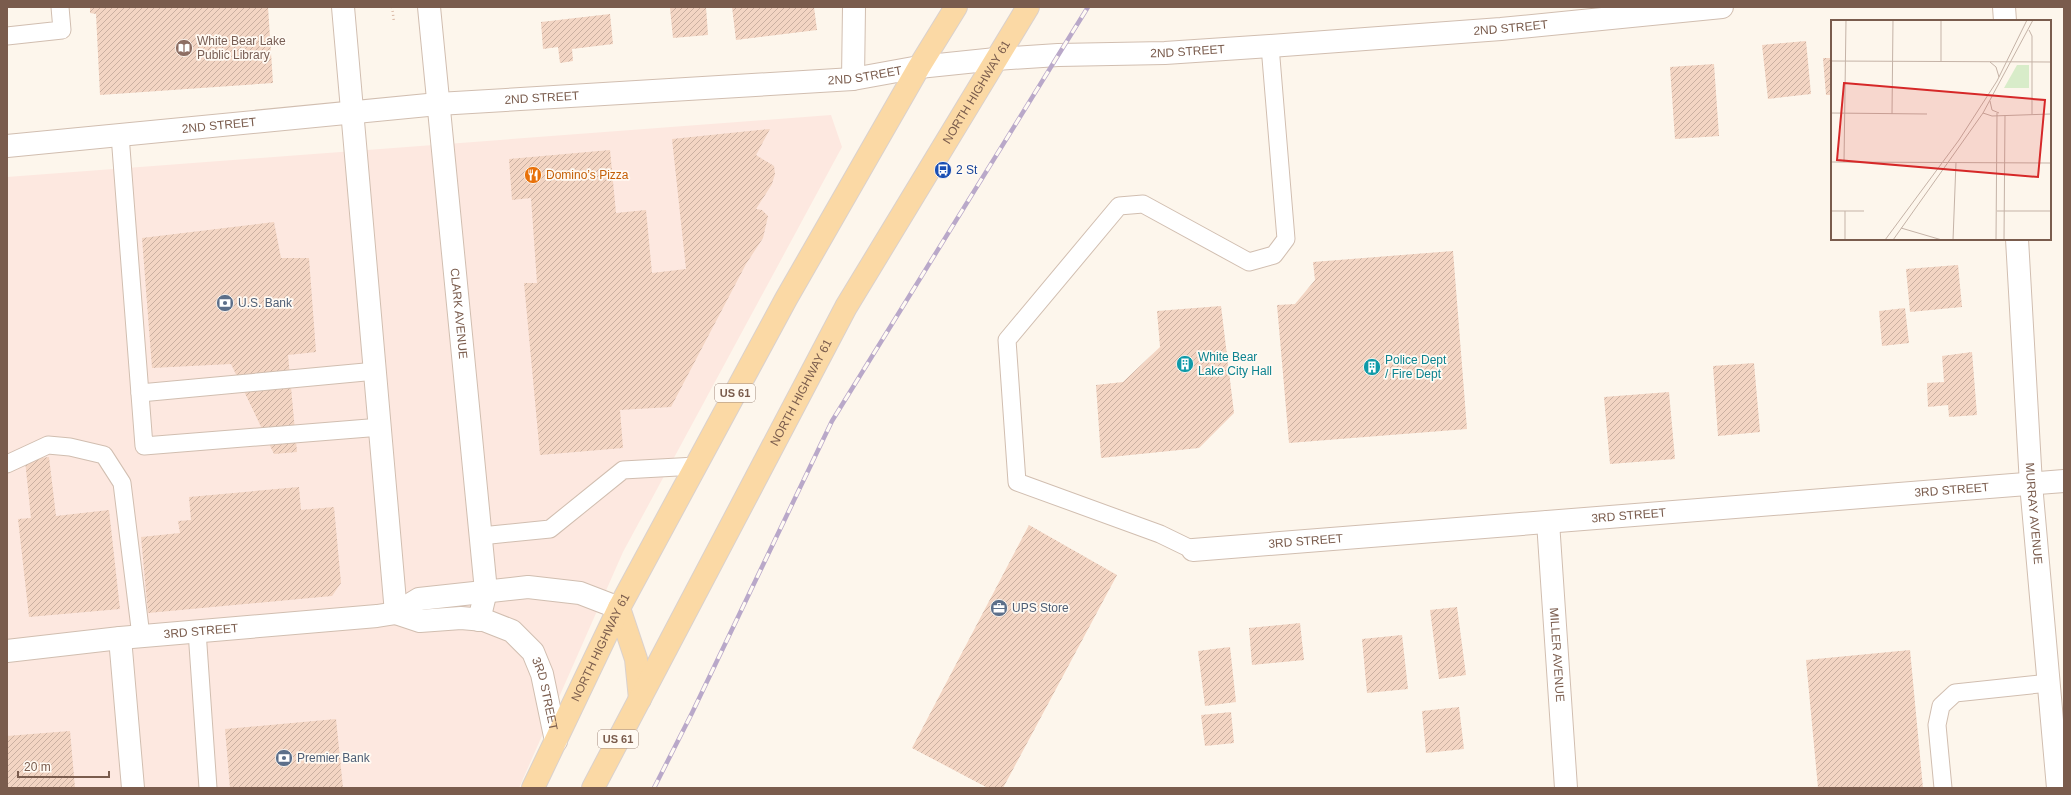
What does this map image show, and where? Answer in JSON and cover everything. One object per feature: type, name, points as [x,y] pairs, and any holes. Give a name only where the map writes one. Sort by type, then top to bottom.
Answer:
[{"type":"main road","name":"NORTH HIGHWAY 61","points":[[533,788],[619,608],[790,292],[919,67],[956,7]]},
{"type":"main road","name":"NORTH HIGHWAY 61","points":[[593,788],[846,307],[1028,7]]},
{"type":"main road","points":[[619,608],[636,659],[640,699]]},
{"type":"street","points":[[343,7],[381,427],[396,612]]},
{"type":"street","name":"CLARK AVENUE","points":[[429,7],[486,591],[479,620]]},
{"type":"street","points":[[853,79],[854,7]]},
{"type":"street","name":"2ND STREET","points":[[7,146],[438,104],[853,79],[919,67],[996,59],[1058,55],[1165,53],[1270,46],[1502,29],[1722,7]]},
{"type":"street","points":[[2004,7],[2005,20]]},
{"type":"street","name":"MURRAY AVENUE","points":[[2017,240],[2031,484],[2058,788]]},
{"type":"street","name":"3RD STREET","points":[[1193,550],[2064,481]]},
{"type":"street","name":"MILLER AVENUE","points":[[1548,522],[1566,788]]},
{"type":"street","name":"3RD STREET","points":[[7,651],[131,637],[396,612],[419,599],[528,587],[580,593],[619,608]]},
{"type":"street","name":"3RD STREET","points":[[396,612],[420,621],[461,618],[479,620],[512,631],[533,652],[542,674],[556,741]]},
{"type":"street","points":[[131,637],[133,788]]},
{"type":"lane","points":[[7,36],[62,30],[60,7]]},
{"type":"lane","points":[[1193,550],[1160,534],[1017,482],[1007,340],[1119,206],[1142,204],[1249,262],[1274,255],[1286,239],[1270,46]]},
{"type":"lane","points":[[120,135],[144,446],[381,427]]},
{"type":"lane","points":[[140,393],[376,371]]},
{"type":"lane","points":[[7,464],[48,446],[70,447],[104,455],[122,484],[131,637]]},
{"type":"lane","points":[[481,536],[550,529],[623,470],[696,466]]},
{"type":"lane","points":[[197,631],[208,788]]},
{"type":"lane","points":[[1942,788],[1937,725],[1941,706],[1955,693],[2048,683]]},
{"type":"path","points":[[392,7],[394,22]]},
{"type":"shaded area","points":[[831,115],[842,147],[623,552],[519,788],[7,788],[7,177]]},
{"type":"building","name":"White Bear Lake Public Library","points":[[90,7],[268,7],[273,83],[100,95],[96,14],[90,13]]},
{"type":"building","points":[[706,7],[708,35],[673,38],[670,8]]},
{"type":"building","points":[[732,7],[814,7],[817,30],[736,40]]},
{"type":"building","points":[[610,14],[613,44],[572,49],[573,61],[560,63],[558,47],[543,49],[541,22]]},
{"type":"building","points":[[1806,41],[1811,94],[1768,99],[1762,45]]},
{"type":"building","points":[[1823,58],[1831,58],[1831,95],[1826,95]]},
{"type":"building","points":[[1714,64],[1719,136],[1675,139],[1670,67]]},
{"type":"building","points":[[770,129],[756,155],[774,166],[775,174],[772,184],[756,209],[762,210],[768,216],[763,238],[746,264],[671,407],[620,410],[623,448],[540,455],[524,283],[537,283],[531,198],[512,200],[509,159],[610,150],[616,213],[646,210],[652,273],[686,269],[672,139]]},
{"type":"building","points":[[274,222],[281,258],[309,258],[316,352],[288,355],[297,452],[274,454],[231,364],[152,368],[142,238]]},
{"type":"building","name":"Police Dept / Fire Dept","points":[[1453,251],[1467,429],[1289,443],[1277,305],[1295,304],[1315,280],[1313,262]]},
{"type":"building","points":[[1958,265],[1962,307],[1910,312],[1906,269]]},
{"type":"building","name":"White Bear Lake City Hall","points":[[1221,306],[1234,413],[1199,448],[1101,458],[1096,385],[1123,382],[1160,347],[1157,311]]},
{"type":"building","points":[[1905,308],[1909,343],[1882,346],[1879,311]]},
{"type":"building","points":[[1972,352],[1977,415],[1949,417],[1948,405],[1928,407],[1927,383],[1944,382],[1942,356]]},
{"type":"building","points":[[1754,363],[1760,432],[1718,436],[1713,366]]},
{"type":"building","points":[[1669,392],[1675,459],[1610,464],[1604,397]]},
{"type":"building","points":[[49,457],[56,516],[109,510],[120,609],[29,617],[18,519],[31,518],[25,460]]},
{"type":"building","points":[[299,487],[301,510],[334,507],[341,583],[332,596],[148,613],[141,537],[180,533],[178,521],[191,520],[189,497]]},
{"type":"building","points":[[1029,525],[1117,575],[1003,788],[988,788],[912,748]]},
{"type":"building","points":[[1457,607],[1466,675],[1439,679],[1430,610]]},
{"type":"building","points":[[1300,623],[1304,660],[1252,665],[1249,628]]},
{"type":"building","points":[[1402,635],[1408,689],[1367,693],[1362,639]]},
{"type":"building","points":[[1230,647],[1236,702],[1205,706],[1198,651]]},
{"type":"building","points":[[1910,650],[1923,788],[1818,788],[1806,660]]},
{"type":"building","points":[[1459,707],[1464,749],[1426,753],[1422,711]]},
{"type":"building","points":[[1231,712],[1234,743],[1205,746],[1201,715]]},
{"type":"building","name":"Premier Bank","points":[[336,719],[343,788],[230,788],[225,729]]},
{"type":"building","points":[[70,731],[75,788],[7,788],[7,736]]},
{"type":"railway","points":[[654,788],[692,713],[832,421],[1088,7]]},
{"type":"place","name":"White Bear Lake Public Library","points":[[184,48]]},
{"type":"place","name":"2 St","points":[[943,170]]},
{"type":"place","name":"Domino’s Pizza","points":[[533,175]]},
{"type":"place","name":"U.S. Bank","points":[[225,303]]},
{"type":"place","name":"White Bear Lake City Hall","points":[[1185,364]]},
{"type":"place","name":"Police Dept / Fire Dept","points":[[1372,367]]},
{"type":"place","name":"UPS Store","points":[[999,608]]},
{"type":"place","name":"Premier Bank","points":[[284,758]]}]
